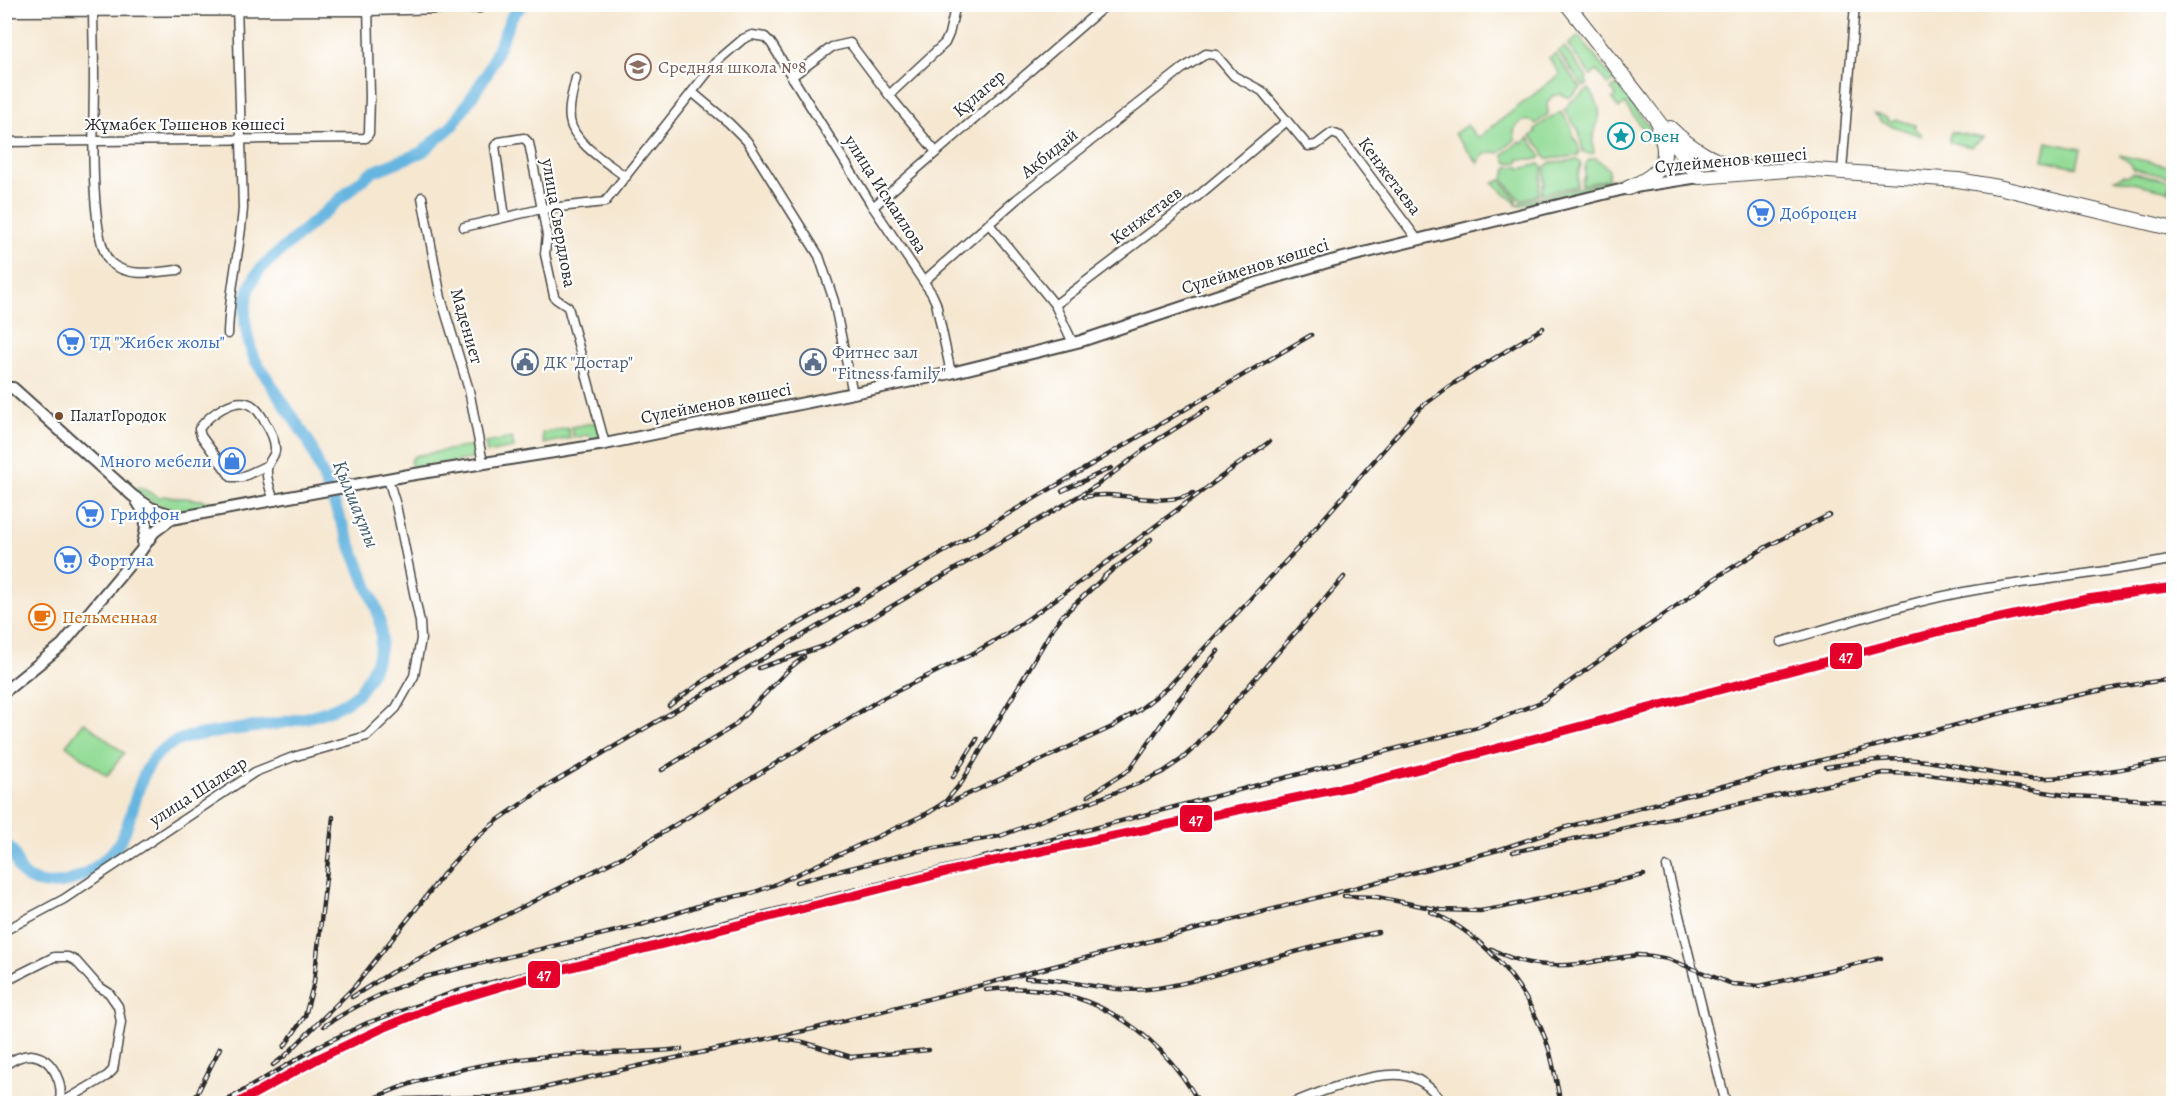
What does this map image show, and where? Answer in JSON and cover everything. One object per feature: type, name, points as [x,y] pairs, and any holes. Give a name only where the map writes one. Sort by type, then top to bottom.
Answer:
[{"type":"highway","points":[[1567,4],[1643,101],[1698,177]]},
{"type":"highway","points":[[1643,101],[1682,139],[1722,163],[1740,168],[1785,170]]},
{"type":"highway","points":[[1628,188],[1653,175],[1660,167],[1663,157],[1664,147],[1661,135],[1643,101]]},
{"type":"highway","name":"Сүлейменов көшесі","points":[[1698,177],[1785,170],[1842,171],[1958,180],[1998,187],[2174,229]]},
{"type":"street","points":[[889,95],[945,43],[956,4]]},
{"type":"street","name":"Құлагер","points":[[873,207],[1107,4]]},
{"type":"street","points":[[1842,171],[1855,4]]},
{"type":"street","points":[[4,12],[93,8],[480,6]]},
{"type":"street","points":[[93,8],[93,141],[97,214],[103,249],[112,263],[124,270],[149,272],[178,270]]},
{"type":"street","points":[[228,334],[231,293],[243,208],[237,8]]},
{"type":"street","name":"Жұмабек Тәшенов көшесі","points":[[4,142],[366,138],[369,133],[370,97],[368,8]]},
{"type":"street","name":"улица Исмаилова","points":[[692,92],[715,63],[743,39],[759,34],[771,43],[873,207],[924,281],[936,303],[951,373]]},
{"type":"street","points":[[791,77],[832,47],[850,43],[936,152]]},
{"type":"street","name":"Кенжетаева","points":[[1201,56],[1216,55],[1234,76],[1262,91],[1308,146],[1316,145],[1332,133],[1340,136],[1417,239]]},
{"type":"street","name":"Ақбидай","points":[[924,281],[989,224],[1172,76],[1201,56]]},
{"type":"street","points":[[576,78],[570,111],[573,132],[582,143],[626,177]]},
{"type":"street","points":[[464,227],[541,209],[605,202],[692,92],[747,141],[819,256],[834,301],[853,394]]},
{"type":"street","name":"Кенжетаев","points":[[1055,305],[1192,201],[1287,121]]},
{"type":"street","name":"улица Свердлова","points":[[505,217],[495,146],[499,142],[526,139],[547,235],[545,254],[554,296],[568,307],[605,444]]},
{"type":"street","name":"Сүлейменов көшесі","points":[[177,517],[388,479],[605,444],[951,373],[1073,343],[1290,273],[1417,239],[1628,188],[1698,177]]},
{"type":"street","name":"Мадениет","points":[[422,197],[441,298],[469,390],[483,463]]},
{"type":"street","points":[[989,224],[1055,305],[1073,343]]},
{"type":"street","points":[[7,385],[133,496],[151,508],[177,517]]},
{"type":"street","points":[[268,465],[242,477],[231,477],[201,436],[199,429],[234,403],[249,404],[259,413],[273,439],[275,453],[268,465],[268,480],[274,501]]},
{"type":"street","name":"улица Шалкар","points":[[4,931],[64,899],[255,772],[293,757],[367,736],[388,718],[414,676],[421,639],[420,622],[396,505],[388,479]]},
{"type":"street","points":[[133,496],[144,511],[147,521],[140,552]]},
{"type":"street","points":[[4,692],[62,645],[161,525],[177,517]]},
{"type":"street","points":[[1781,642],[1905,606],[1974,590],[2174,559]]},
{"type":"street","points":[[1666,867],[1726,1104]]},
{"type":"street","points":[[4,982],[54,957],[68,957],[76,961],[98,987],[109,993],[118,1006],[121,1022],[113,1070],[107,1076],[60,1103]]},
{"type":"street","points":[[4,1066],[14,1059],[27,1055],[42,1059],[58,1077],[62,1088],[60,1103]]},
{"type":"street","points":[[1290,1104],[1362,1080],[1386,1076],[1407,1076],[1424,1083],[1443,1104]]},
{"type":"green space","points":[[1579,36],[1614,81],[1608,85],[1597,71],[1591,76],[1568,45]]},
{"type":"green space","points":[[1564,47],[1587,78],[1585,80],[1588,84],[1584,87],[1558,52]]},
{"type":"green space","points":[[1555,54],[1581,88],[1569,98],[1560,94],[1552,96],[1547,103],[1548,114],[1536,124],[1526,120],[1518,124],[1514,130],[1515,140],[1499,153],[1489,152],[1484,155],[1478,163],[1454,134],[1467,125],[1478,138],[1560,74],[1549,58]]},
{"type":"green space","points":[[1617,85],[1659,140],[1658,167],[1635,180],[1519,206],[1521,202],[1647,171],[1655,160],[1657,148],[1625,104],[1619,109],[1612,99],[1616,95],[1611,89]]},
{"type":"green space","points":[[1589,89],[1596,100],[1599,116],[1594,135],[1594,153],[1589,154],[1583,152],[1579,131],[1564,110],[1570,105],[1569,103]]},
{"type":"green space","points":[[1561,112],[1571,126],[1580,152],[1577,156],[1548,159],[1531,136],[1536,132],[1535,129]]},
{"type":"green space","points":[[1875,114],[1887,117],[1887,120],[1894,121],[1895,119],[1915,125],[1915,129],[1921,133],[1921,136],[1882,122]]},
{"type":"green space","points":[[1951,132],[1983,138],[1971,147],[1949,142]]},
{"type":"green space","points":[[1529,138],[1541,156],[1539,159],[1519,159],[1519,162],[1507,163],[1503,155],[1520,141],[1522,143]]},
{"type":"green space","points":[[2047,142],[2081,149],[2077,167],[2043,160]]},
{"type":"green space","points":[[2119,155],[2173,167],[2171,175],[2173,178],[2134,169]]},
{"type":"green space","points":[[1596,158],[1609,170],[1608,179],[1581,185],[1585,178],[1587,162]]},
{"type":"green space","points":[[1577,160],[1581,163],[1577,186],[1541,194],[1545,167],[1549,163]]},
{"type":"green space","points":[[1539,164],[1543,167],[1538,195],[1521,200],[1503,179],[1508,167],[1519,166],[1520,169]]},
{"type":"green space","points":[[2133,173],[2173,182],[2169,189],[2173,192],[2115,179]]},
{"type":"green space","points":[[1501,180],[1516,199],[1516,203],[1493,183]]},
{"type":"green space","points":[[597,422],[601,439],[594,440],[588,435],[574,438],[571,427]]},
{"type":"green space","points":[[568,428],[570,438],[544,444],[542,433]]},
{"type":"green space","points":[[512,438],[514,448],[487,453],[485,443]]},
{"type":"green space","points":[[476,445],[478,458],[413,468],[410,462],[414,456]]},
{"type":"green space","points":[[139,487],[160,498],[163,496],[201,500],[214,503],[215,506],[191,510],[164,507],[134,490]]},
{"type":"green space","points":[[84,722],[124,753],[107,776],[66,745]]},
{"type":"waterway","name":"Қылшақты","points":[[4,845],[15,856],[20,870],[31,880],[53,884],[80,876],[104,861],[117,846],[129,820],[143,776],[159,753],[171,744],[197,735],[275,724],[312,716],[345,703],[366,683],[376,663],[380,648],[381,633],[377,610],[309,442],[255,360],[245,324],[246,299],[255,277],[263,266],[370,173],[422,152],[452,126],[487,74],[512,16],[523,4]]},
{"type":"railway","points":[[947,804],[1112,727],[1139,710],[1169,686],[1298,548],[1420,408],[1448,387],[1543,328]]},
{"type":"railway","points":[[273,1065],[286,1055],[355,986],[450,866],[474,840],[498,820],[544,788],[1311,335]]},
{"type":"railway","points":[[759,668],[824,646],[1096,486],[1157,440],[1208,408]]},
{"type":"railway","points":[[1214,482],[1269,442]]},
{"type":"railway","points":[[1062,491],[1111,468]]},
{"type":"railway","points":[[352,997],[392,972],[626,855],[881,699],[972,654],[1008,633],[1220,478]]},
{"type":"railway","points":[[1084,497],[1112,495],[1166,499],[1193,493]]},
{"type":"railway","points":[[221,1104],[321,1045],[367,1023],[454,992],[969,861],[1478,727],[1541,702],[1720,575],[1766,547],[1829,515]]},
{"type":"railway","points":[[1104,576],[1151,539]]},
{"type":"railway","points":[[324,1026],[372,998],[424,977],[641,925],[713,901],[752,893],[774,885],[928,813],[945,802],[962,782],[1053,628],[1063,615],[1111,571]]},
{"type":"railway","points":[[796,882],[914,852],[1000,836],[1140,783],[1163,772],[1197,745],[1344,577]]},
{"type":"railway","points":[[669,706],[738,659],[858,589]]},
{"type":"railway","points":[[1088,796],[1130,769],[1176,703],[1218,651]]},
{"type":"railway","points":[[662,770],[734,726],[790,668],[804,657]]},
{"type":"railway","points":[[381,1104],[406,1099],[491,1097],[526,1092],[813,1029],[1431,868],[1498,850],[1563,828],[2003,713],[2105,690],[2174,679]]},
{"type":"railway","points":[[953,777],[977,739]]},
{"type":"railway","points":[[1826,767],[1901,759],[1939,763],[2016,777],[2047,778],[2083,775],[2174,760]]},
{"type":"railway","points":[[1513,852],[1884,773],[1928,774],[2071,796],[2174,801]]},
{"type":"railway","points":[[284,1047],[305,1016],[314,982],[333,817]]},
{"type":"railway","points":[[1344,896],[1377,897],[1441,910],[1480,911],[1644,875]]},
{"type":"railway","points":[[1431,912],[1452,923],[1489,951],[1518,986],[1541,1027],[1549,1049],[1561,1104]]},
{"type":"railway","points":[[1026,978],[1118,989],[1148,989],[1192,981],[1306,949],[1378,932]]},
{"type":"railway","points":[[1492,949],[1518,960],[1546,965],[1603,960]]},
{"type":"railway","points":[[1596,961],[1638,955],[1652,956],[1668,959],[1732,984],[1760,986],[1881,958]]},
{"type":"railway","points":[[986,990],[1020,988],[1052,992],[1083,1000],[1111,1013],[1137,1030],[1161,1051],[1182,1076],[1200,1104]]},
{"type":"railway","points":[[782,1039],[803,1042],[851,1057],[929,1050]]},
{"type":"railway","points":[[192,1104],[220,1048]]},
{"type":"railway","points":[[361,1104],[426,1079],[493,1063],[557,1055],[681,1049]]},
{"type":"transit line","name":"47","points":[[236,1104],[319,1058],[385,1027],[436,1006],[525,979],[970,866],[1362,784],[1945,630],[2087,599],[2174,587]]},
{"type":"place","name":"Средняя школа №8","points":[[638,67]]},
{"type":"place","name":"Овен","points":[[1621,136]]},
{"type":"place","name":"Доброцен","points":[[1761,213]]},
{"type":"place","name":"ТД \"Жибек жолы\"","points":[[71,342]]},
{"type":"place","name":"ДК \"Достар\"","points":[[525,362]]},
{"type":"place","name":"Фитнес зал \"Fitness family\"","points":[[813,362]]},
{"type":"place","name":"ПалатГородок","points":[[59,416]]},
{"type":"place","name":"Много мебели","points":[[232,461]]},
{"type":"place","name":"Гриффон","points":[[90,514]]},
{"type":"place","name":"Фортуна","points":[[68,560]]},
{"type":"place","name":"Пельменная","points":[[42,617]]}]
